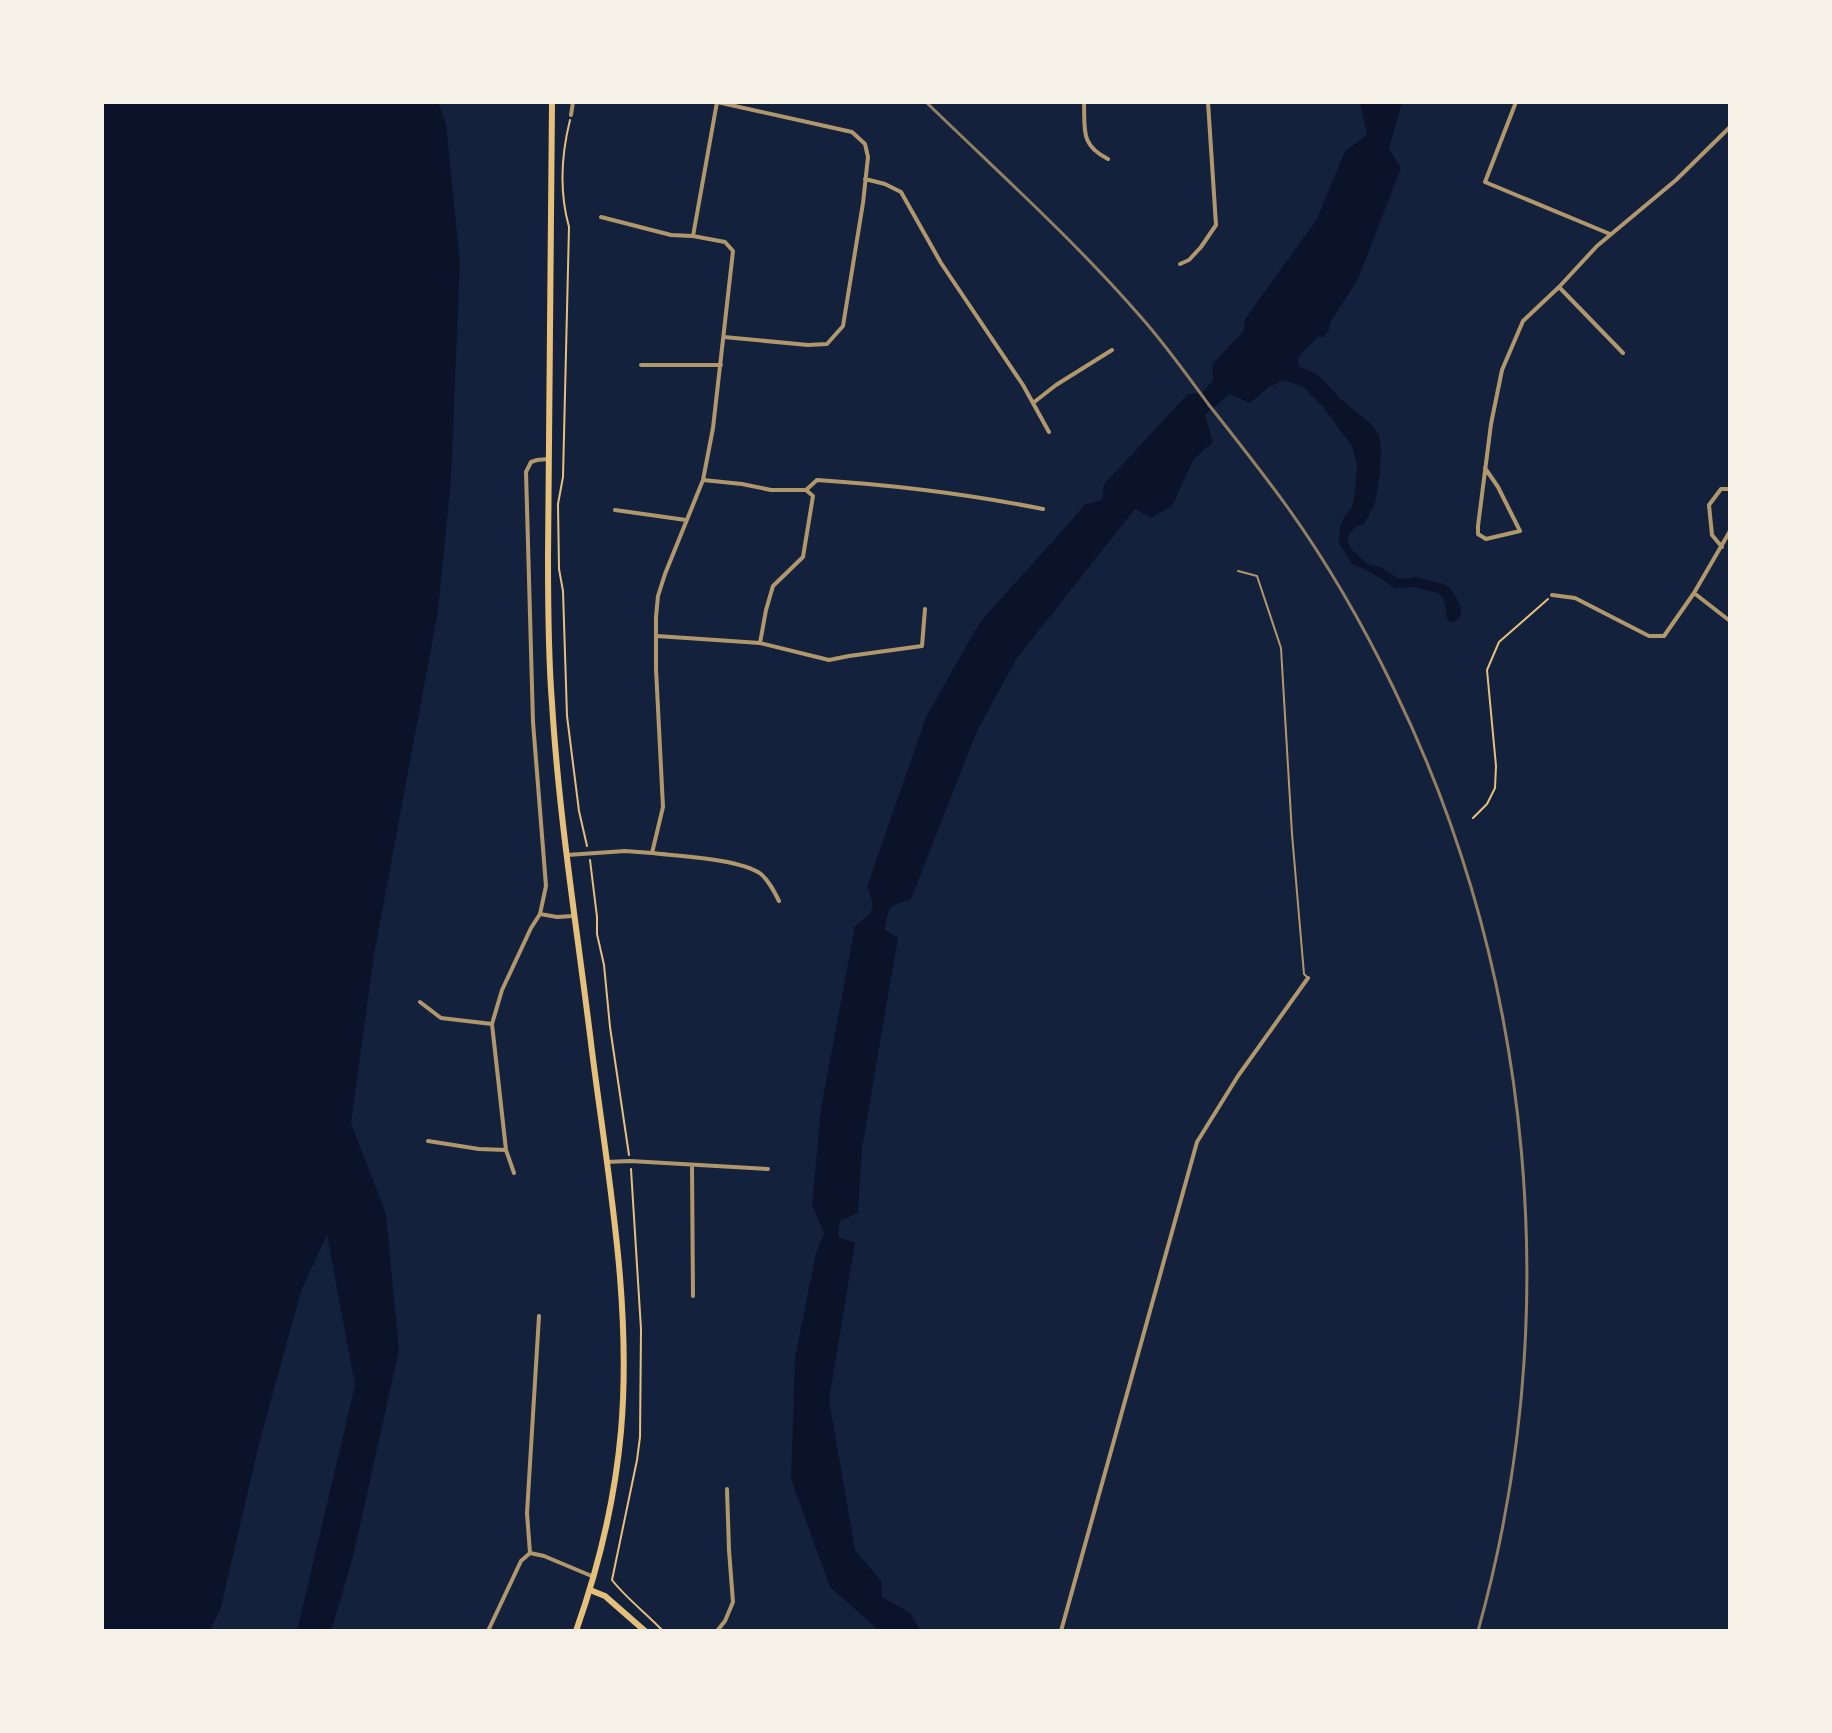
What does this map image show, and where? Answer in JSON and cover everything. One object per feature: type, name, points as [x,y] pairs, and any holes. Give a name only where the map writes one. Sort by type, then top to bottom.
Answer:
[{"type":"main road","points":[[552,102],[548,633],[567,855],[621,1289],[623,1392],[617,1468],[610,1507],[594,1577],[576,1631]]},
{"type":"main road","points":[[590,1590],[605,1596],[645,1631]]},
{"type":"street","points":[[571,115],[573,102]]},
{"type":"street","points":[[693,236],[717,102],[852,132],[865,144],[868,157],[843,326],[827,344],[724,337]]},
{"type":"street","points":[[1084,102],[1086,139],[1095,152],[1108,159]]},
{"type":"street","points":[[1180,264],[1189,260],[1201,247],[1216,225],[1208,102]]},
{"type":"street","points":[[1516,102],[1485,182],[1610,234]]},
{"type":"street","points":[[1485,468],[1520,531],[1486,539],[1478,534],[1478,526],[1485,468],[1491,424],[1502,370],[1523,321],[1597,246],[1676,180],[1730,127]]},
{"type":"street","points":[[865,179],[901,192],[941,263],[1023,385],[1049,432]]},
{"type":"street","points":[[601,217],[659,233],[725,242],[733,251],[713,428],[703,480],[658,596],[656,636],[663,807],[652,853]]},
{"type":"street","points":[[1559,287],[1623,353]]},
{"type":"street","points":[[1033,403],[1112,350]]},
{"type":"street","points":[[641,365],[721,365]]},
{"type":"street","points":[[514,1173],[506,1150],[492,1024],[502,990],[540,914],[546,886],[533,722],[526,472],[531,462],[548,459]]},
{"type":"street","points":[[703,480],[771,490],[806,490],[813,496],[803,557],[773,586],[760,643]]},
{"type":"street","points":[[806,490],[817,480],[895,485],[1043,509]]},
{"type":"street","points":[[1722,547],[1712,535],[1709,505],[1721,489],[1730,489]]},
{"type":"street","points":[[615,510],[686,520]]},
{"type":"street","points":[[1552,595],[1575,598],[1649,636],[1664,636],[1694,593],[1730,531]]},
{"type":"street","points":[[1694,593],[1730,621]]},
{"type":"street","points":[[656,636],[760,643],[829,660],[922,646],[925,609]]},
{"type":"street","points":[[567,855],[625,851],[728,863],[759,873],[773,888],[779,901]]},
{"type":"street","points":[[540,914],[557,917],[575,915]]},
{"type":"street","points":[[1061,1631],[1197,1142],[1238,1076],[1308,978]]},
{"type":"street","points":[[420,1002],[441,1018],[492,1024]]},
{"type":"street","points":[[428,1141],[506,1150]]},
{"type":"street","points":[[606,1162],[768,1169]]},
{"type":"street","points":[[692,1165],[693,1296]]},
{"type":"street","points":[[530,1553],[527,1513],[539,1316]]},
{"type":"street","points":[[717,1631],[733,1602],[727,1489]]},
{"type":"street","points":[[530,1553],[594,1577]]},
{"type":"street","points":[[488,1631],[521,1561],[530,1553]]},
{"type":"lane","points":[[1238,571],[1257,576],[1281,648],[1292,834],[1304,974],[1308,978]]},
{"type":"path","points":[[571,115],[563,147],[562,167],[562,192],[569,227],[565,447],[558,504],[567,716],[579,811],[589,853],[597,934],[604,965],[630,1161],[641,1329],[640,1437],[612,1580],[663,1631]]},
{"type":"path","points":[[1473,818],[1487,804],[1495,788],[1496,766],[1487,670],[1499,642],[1552,595]]},
{"type":"water","points":[[102,102],[438,102],[446,124],[460,263],[451,480],[438,611],[374,955],[351,1123],[386,1214],[399,1350],[354,1553],[331,1631],[297,1631],[355,1385],[327,1235],[301,1291],[259,1444],[221,1607],[210,1631],[102,1631]]},
{"type":"water","points":[[1360,102],[1402,102],[1389,149],[1401,168],[1358,279],[1324,337],[1318,337],[1298,357],[1299,366],[1318,375],[1379,435],[1380,473],[1375,503],[1365,523],[1353,529],[1348,537],[1353,551],[1368,564],[1381,567],[1397,578],[1415,577],[1444,584],[1455,595],[1461,608],[1460,617],[1455,622],[1449,621],[1444,599],[1438,593],[1414,587],[1395,588],[1352,564],[1339,544],[1340,527],[1352,507],[1355,492],[1357,464],[1352,446],[1323,407],[1303,387],[1285,380],[1269,387],[1250,403],[1230,394],[1205,415],[1213,442],[1193,460],[1172,506],[1151,518],[1135,509],[1017,658],[977,731],[911,899],[890,907],[884,929],[898,938],[862,1148],[858,1213],[840,1221],[838,1237],[855,1243],[829,1400],[855,1550],[881,1581],[882,1597],[910,1613],[921,1631],[880,1631],[830,1587],[791,1479],[795,1358],[816,1253],[824,1233],[812,1205],[821,1108],[855,926],[872,910],[867,887],[926,717],[980,622],[1086,504],[1102,500],[1104,484],[1188,394],[1202,393],[1213,380],[1212,364],[1243,332],[1245,319],[1317,219],[1345,151],[1367,135]]},
{"type":"railway","points":[[926,102],[1115,288],[1167,349],[1279,495],[1331,573],[1370,641],[1441,798],[1478,914],[1505,1032],[1521,1152],[1527,1272],[1521,1393],[1505,1513],[1478,1631]]}]
